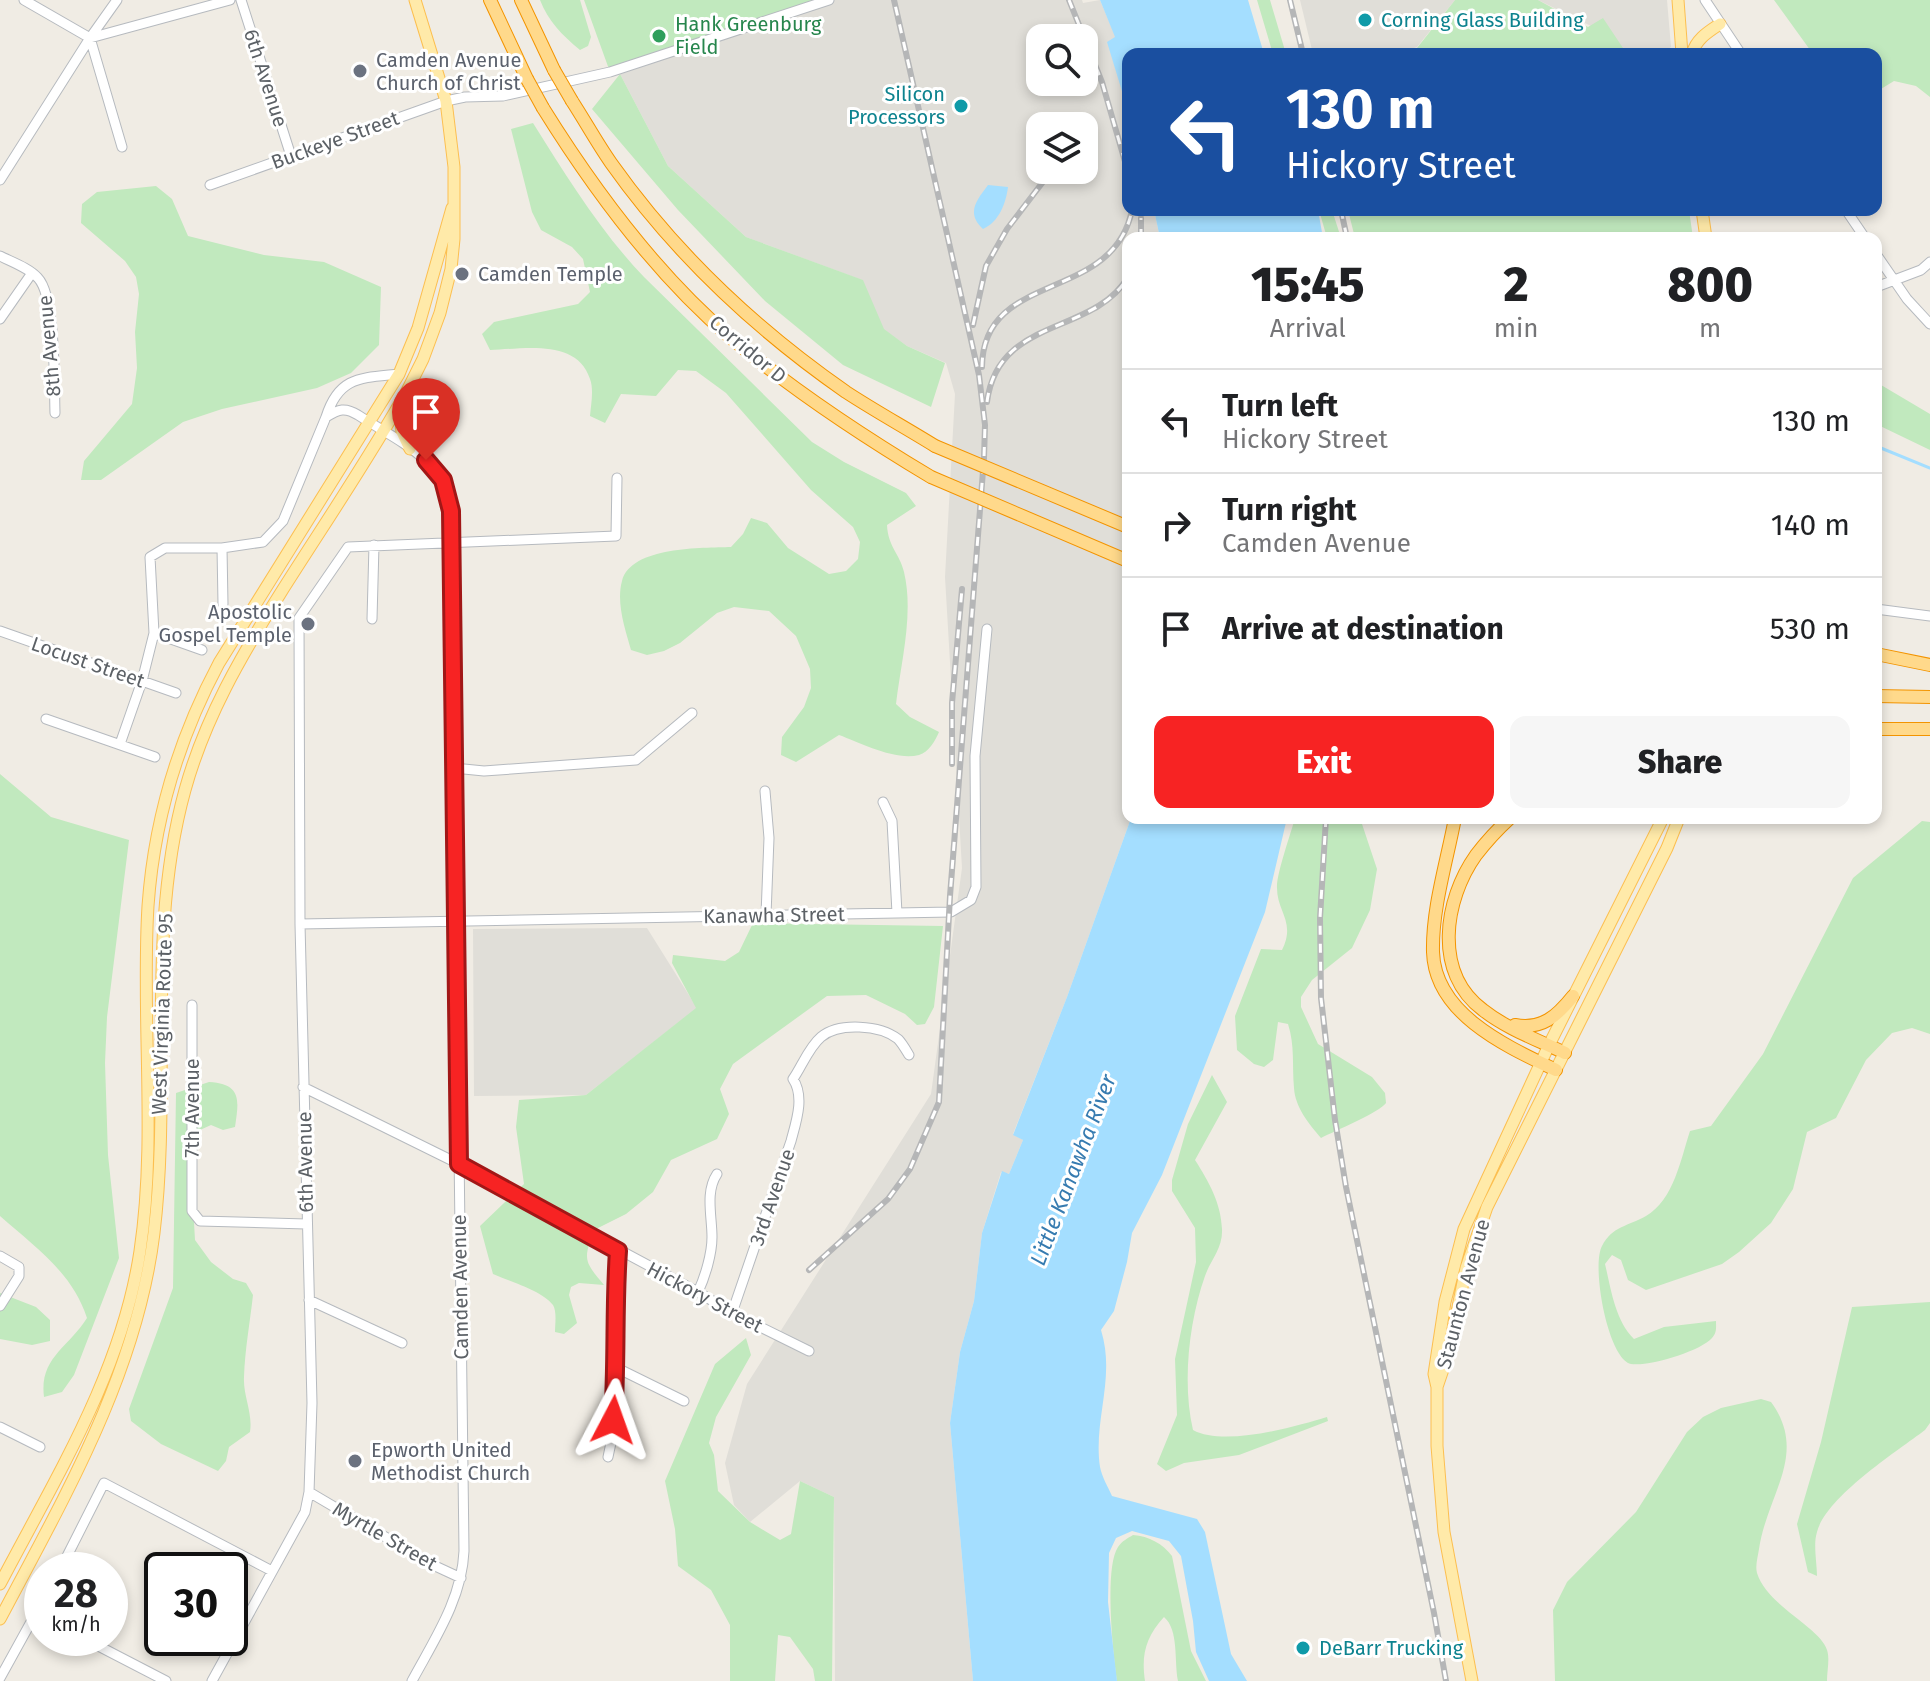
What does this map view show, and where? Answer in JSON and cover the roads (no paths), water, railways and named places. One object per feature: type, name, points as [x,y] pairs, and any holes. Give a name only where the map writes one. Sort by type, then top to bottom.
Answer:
[{"type":"highway","name":"Corridor D","points":[[490,0],[543,108],[604,200],[660,268],[729,336],[823,410],[931,477],[1122,558]]},
{"type":"highway","name":"Corridor D","points":[[521,0],[554,70],[611,163],[694,262],[761,326],[847,392],[935,446],[1122,524]]},
{"type":"highway","points":[[1882,655],[1930,665]]},
{"type":"highway","points":[[1882,696],[1930,697]]},
{"type":"highway","points":[[1882,729],[1930,729]]},
{"type":"highway","points":[[1454,824],[1435,925],[1433,952],[1441,982],[1457,1007],[1472,1022],[1556,1070]]},
{"type":"highway","points":[[1505,824],[1471,864],[1459,885],[1449,920],[1449,950],[1456,977],[1472,1001],[1496,1019],[1565,1053]]},
{"type":"highway","points":[[1496,1019],[1519,1026],[1541,1024],[1560,1011],[1573,996]]},
{"type":"main road","points":[[383,432],[423,359],[444,299],[453,254],[454,167],[446,101],[415,0]]},
{"type":"main road","points":[[1678,0],[1681,48]]},
{"type":"main road","points":[[1694,48],[1705,34],[1720,24]]},
{"type":"main road","points":[[1680,33],[1705,34]]},
{"type":"main road","points":[[370,423],[399,374],[418,328],[452,208]]},
{"type":"main road","points":[[401,403],[400,421],[410,449]]},
{"type":"main road","name":"West Virginia Route 95","points":[[0,1584],[98,1394],[122,1330],[136,1276],[146,1198],[149,898],[160,823],[176,763],[219,663],[370,423]]},
{"type":"main road","name":"West Virginia Route 95","points":[[0,1619],[94,1435],[124,1361],[142,1298],[152,1249],[157,1195],[167,885],[178,818],[194,758],[239,660],[383,432]]},
{"type":"main road","name":"Staunton Avenue","points":[[1437,1387],[1434,1374],[1437,1343],[1453,1265],[1464,1229],[1540,1063],[1660,824]]},
{"type":"main road","name":"Staunton Avenue","points":[[1437,1387],[1448,1355],[1466,1268],[1487,1207],[1677,824]]},
{"type":"main road","points":[[1437,1387],[1437,1446],[1444,1532],[1472,1681]]},
{"type":"street","points":[[24,0],[90,38],[122,147]]},
{"type":"street","points":[[0,180],[117,0]]},
{"type":"street","points":[[90,38],[230,0]]},
{"type":"street","name":"6th Avenue","points":[[241,0],[291,156]]},
{"type":"street","name":"Buckeye Street","points":[[210,185],[446,101],[503,96],[610,72],[829,0]]},
{"type":"street","points":[[1705,0],[1737,48]]},
{"type":"street","name":"8th Avenue","points":[[0,256],[32,273],[44,287],[53,342],[55,413]]},
{"type":"street","points":[[1882,284],[1921,270],[1930,262]]},
{"type":"street","points":[[1882,263],[1907,299],[1930,324]]},
{"type":"street","points":[[0,319],[32,273]]},
{"type":"street","points":[[120,744],[142,681],[154,633],[150,557],[165,548],[222,548],[263,542],[283,521],[332,397],[351,382],[399,374]]},
{"type":"street","name":"Camden Avenue","points":[[326,417],[342,408],[349,410],[410,449],[433,466],[450,502],[464,1551],[461,1578],[449,1610],[412,1681]]},
{"type":"street","points":[[372,619],[374,545],[616,536],[617,478]]},
{"type":"street","name":"6th Avenue","points":[[212,1681],[305,1512],[309,1492],[312,1403],[300,924],[299,618],[348,547],[374,545]]},
{"type":"street","points":[[222,548],[223,604]]},
{"type":"street","points":[[1882,610],[1930,616]]},
{"type":"street","name":"Kanawha Street","points":[[300,924],[951,912],[971,900],[976,887],[975,756],[987,629]]},
{"type":"street","name":"Locust Street","points":[[0,631],[176,693]]},
{"type":"street","points":[[154,633],[202,650]]},
{"type":"street","points":[[454,768],[484,771],[636,760],[692,713]]},
{"type":"street","points":[[46,719],[155,757]]},
{"type":"street","points":[[765,791],[769,838],[766,915]]},
{"type":"street","points":[[883,802],[892,821],[897,913]]},
{"type":"street","name":"7th Avenue","points":[[192,1005],[192,1211],[200,1221],[306,1224]]},
{"type":"street","name":"3rd Avenue","points":[[732,1313],[799,1113],[798,1089],[793,1079],[821,1037],[854,1025],[898,1039],[909,1055]]},
{"type":"street","name":"Hickory Street","points":[[303,1087],[459,1164],[732,1313],[809,1351]]},
{"type":"street","points":[[698,1292],[712,1240],[710,1201],[712,1181],[717,1174]]},
{"type":"street","points":[[608,1457],[617,1368],[614,1306],[618,1251]]},
{"type":"street","points":[[0,1256],[19,1267],[19,1276],[0,1306]]},
{"type":"street","points":[[309,1300],[402,1343]]},
{"type":"street","points":[[617,1368],[684,1401]]},
{"type":"street","points":[[0,1427],[40,1447]]},
{"type":"street","points":[[69,1552],[104,1483],[272,1571]]},
{"type":"street","name":"Myrtle Street","points":[[309,1492],[433,1565],[461,1578]]},
{"type":"street","points":[[0,1678],[24,1639]]},
{"type":"street","points":[[118,1656],[166,1681]]},
{"type":"water","points":[[1100,0],[1248,0],[1262,48],[1122,48],[1122,91],[1107,42],[1115,37]]},
{"type":"water","points":[[988,185],[1008,187],[1001,211],[983,229],[974,212]]},
{"type":"water","points":[[1155,216],[1319,216],[1322,232],[1159,232]]},
{"type":"water","name":"Little Kanawha River","points":[[1129,824],[1286,824],[1265,912],[1162,1175],[1132,1233],[1114,1311],[1101,1330],[1106,1365],[1099,1450],[1104,1478],[1112,1496],[1197,1519],[1205,1532],[1231,1654],[1247,1681],[1209,1681],[1196,1652],[1181,1556],[1169,1541],[1132,1531],[1116,1538],[1109,1553],[1108,1602],[1117,1681],[973,1681],[950,1423],[960,1352],[974,1301],[982,1233],[1002,1171],[1009,1174],[1023,1140],[1013,1135],[1067,997]]},
{"type":"waterway","points":[[1882,448],[1930,468]]},
{"type":"railway","points":[[809,1270],[888,1199],[910,1169],[939,1102],[950,896],[984,458],[985,425],[979,375],[894,0]]},
{"type":"railway","points":[[1069,0],[1102,82],[1122,151]]},
{"type":"railway","points":[[1290,0],[1302,48]]},
{"type":"railway","points":[[973,325],[986,266],[1007,229],[1041,184]]},
{"type":"railway","points":[[1123,232],[1130,216]]},
{"type":"railway","points":[[1342,216],[1346,232]]},
{"type":"railway","points":[[1141,218],[1141,232]]},
{"type":"railway","points":[[982,367],[988,336],[1003,314],[1025,299],[1101,260],[1122,235]]},
{"type":"railway","points":[[987,402],[995,374],[1009,354],[1027,340],[1093,309],[1112,296],[1122,284]]},
{"type":"railway","points":[[952,764],[952,703],[962,589]]},
{"type":"railway","points":[[1326,824],[1320,918],[1321,998],[1335,1120],[1446,1681]]},
{"type":"place","name":"Corning Glass Building","points":[[1365,20]]},
{"type":"place","name":"Hank Greenburg Field","points":[[659,36]]},
{"type":"place","name":"Camden Avenue Church of Christ","points":[[360,71]]},
{"type":"place","name":"Silicon Processors","points":[[961,106]]},
{"type":"place","name":"Camden Temple","points":[[462,274]]},
{"type":"place","name":"Apostolic Gospel Temple","points":[[308,624]]},
{"type":"place","name":"Epworth United Methodist Church","points":[[355,1461]]},
{"type":"place","name":"DeBarr Trucking","points":[[1303,1648]]}]
